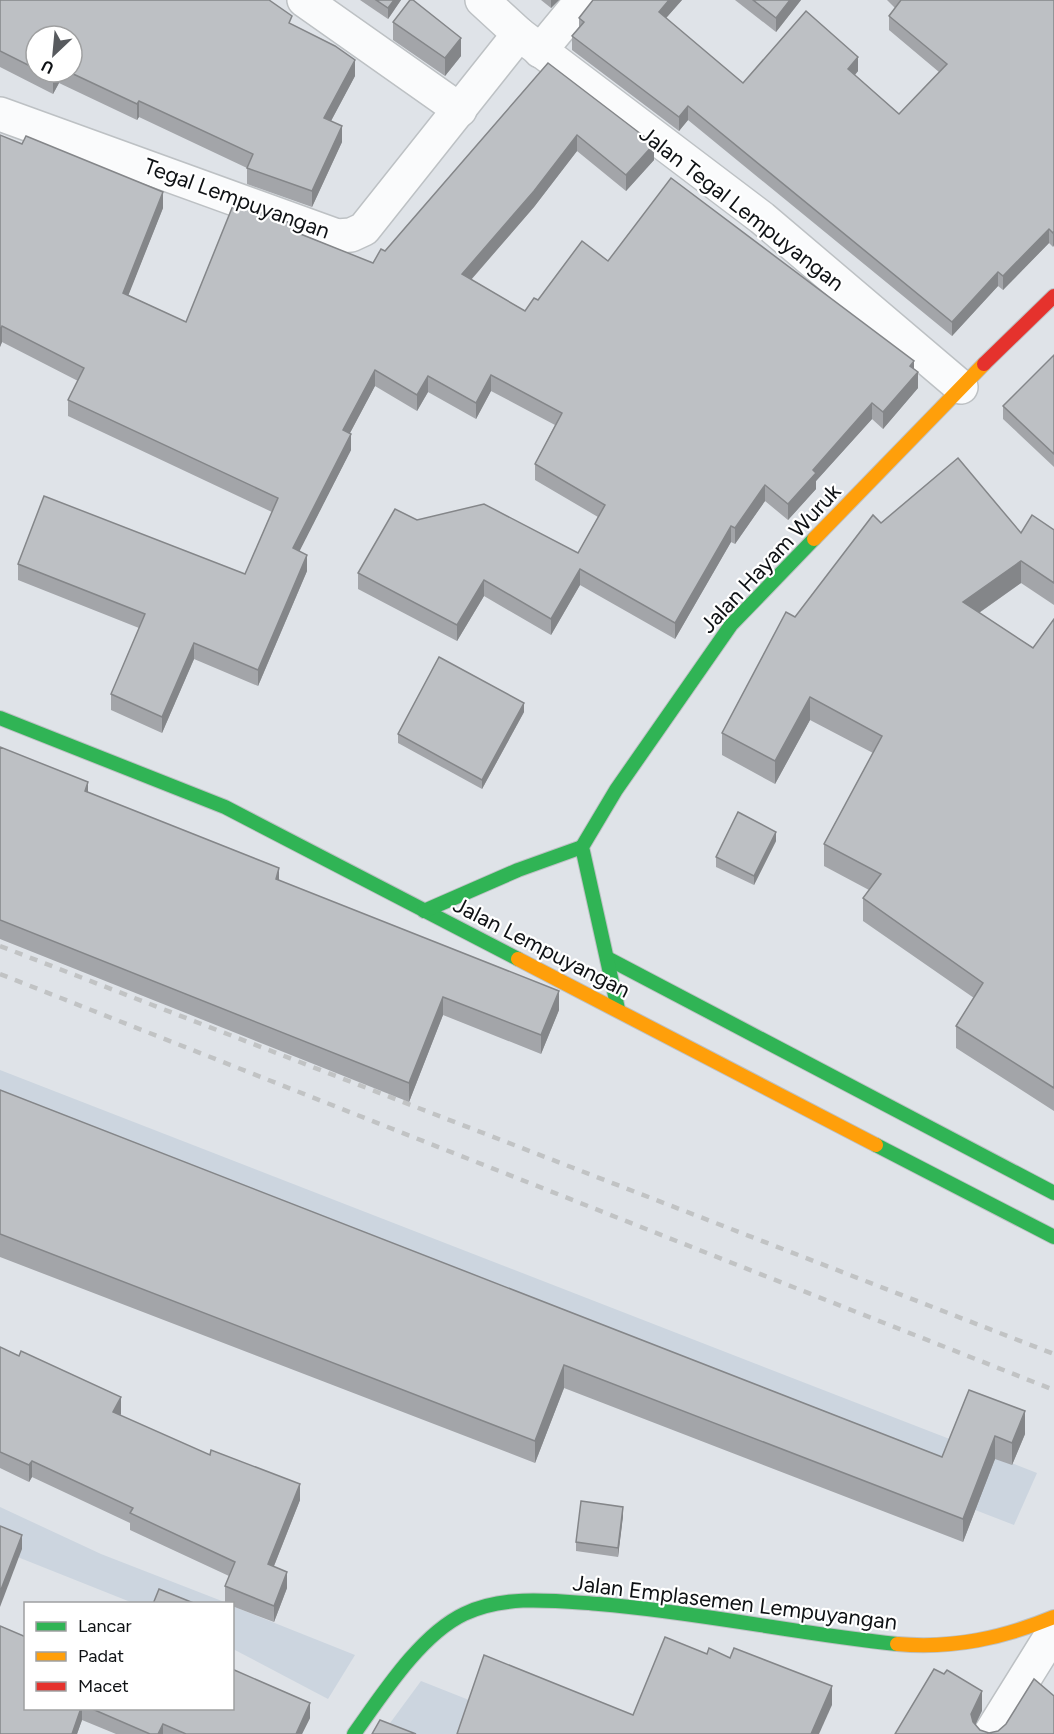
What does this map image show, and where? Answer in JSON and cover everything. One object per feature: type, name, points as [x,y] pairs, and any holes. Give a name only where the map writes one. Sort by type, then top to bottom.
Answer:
[{"type":"street","points":[[304,0],[460,110],[529,43],[582,0]]},
{"type":"street","name":"Jalan Tegal Lempuyangan","points":[[482,0],[529,43],[762,218],[961,387]]},
{"type":"street","name":"Tegal Lempuyangan","points":[[0,114],[337,236],[351,235],[364,229],[460,110]]},
{"type":"street","name":"Jalan Hayam Wuruk","points":[[582,847],[616,790],[731,625],[961,387],[1054,296]]},
{"type":"street","name":"Jalan Lempuyangan","points":[[0,718],[225,807],[1054,1237]]},
{"type":"street","points":[[424,910],[518,870],[582,847],[618,1009]]},
{"type":"street","name":"Jalan Lempuyangan","points":[[607,958],[1054,1192]]},
{"type":"street","name":"Jalan Emplasemen Lempuyangan","points":[[354,1734],[407,1666],[443,1629],[462,1615],[509,1602],[558,1601],[636,1607],[913,1645],[978,1643],[1011,1636],[1054,1617]]},
{"type":"street","points":[[990,1734],[1054,1631]]},
{"type":"shaded area","points":[[0,1070],[1037,1473],[1014,1525],[0,1133]]},
{"type":"shaded area","points":[[0,1507],[101,1554],[224,1602],[130,1602],[0,1550]]},
{"type":"shaded area","points":[[234,1607],[355,1655],[328,1699],[234,1650]]},
{"type":"shaded area","points":[[421,1681],[555,1734],[382,1734]]},
{"type":"building","points":[[0,0],[269,0],[292,16],[289,23],[335,46],[355,60],[324,118],[342,126],[312,191],[247,168],[253,154],[139,101],[137,104],[84,79],[84,24],[24,24],[24,63],[0,51]]},
{"type":"building","points":[[376,0],[394,0],[388,8]]},
{"type":"building","points":[[410,0],[461,38],[445,58],[393,22]]},
{"type":"building","points":[[593,0],[669,0],[659,12],[743,83],[806,11],[858,57],[848,69],[899,114],[947,64],[889,16],[901,0],[1054,0],[1053,233],[1049,229],[1003,276],[998,272],[952,322],[688,106],[679,117],[572,36],[584,22],[579,18]]},
{"type":"building","points":[[753,0],[790,0],[776,18]]},
{"type":"building","points":[[548,63],[654,144],[626,175],[577,135],[534,191],[462,274],[525,311],[534,298],[538,300],[582,241],[608,261],[671,178],[914,361],[910,366],[918,372],[883,412],[872,403],[813,470],[816,473],[788,504],[765,485],[735,528],[731,526],[675,623],[580,569],[551,619],[484,580],[457,625],[358,573],[395,509],[417,520],[484,504],[578,553],[605,505],[535,464],[562,413],[491,375],[476,403],[428,376],[417,395],[375,370],[343,430],[351,434],[293,548],[307,555],[258,670],[194,643],[162,717],[111,694],[145,614],[18,564],[44,496],[245,574],[278,498],[68,400],[84,368],[2,326],[0,331],[0,135],[22,144],[26,136],[163,192],[123,293],[186,322],[234,203],[296,225],[293,231],[373,263],[381,249],[385,251]]},
{"type":"building","points":[[1054,355],[1054,454],[1003,406]]},
{"type":"building","points":[[958,458],[1021,533],[1032,515],[1054,530],[1054,583],[1021,561],[963,602],[1033,648],[1054,619],[1054,1088],[956,1026],[983,983],[863,898],[881,874],[824,844],[882,736],[810,697],[775,761],[722,733],[786,612],[795,617],[873,515],[881,523]]},
{"type":"building","points":[[439,657],[524,703],[482,780],[398,734]]},
{"type":"building","points":[[0,747],[88,782],[85,791],[279,868],[276,879],[559,991],[541,1035],[443,997],[409,1083],[0,920]]},
{"type":"building","points":[[738,812],[776,832],[754,876],[716,857]]},
{"type":"building","points":[[0,1090],[942,1457],[969,1390],[1025,1411],[1012,1443],[995,1436],[963,1519],[564,1365],[535,1441],[0,1234]]},
{"type":"building","points":[[0,1347],[19,1356],[21,1351],[121,1397],[113,1412],[210,1455],[211,1450],[300,1484],[268,1564],[287,1572],[274,1606],[225,1586],[235,1562],[130,1513],[133,1508],[32,1461],[29,1465],[0,1452]]},
{"type":"building","points":[[581,1501],[623,1507],[618,1548],[576,1542]]},
{"type":"building","points":[[0,1526],[22,1535],[0,1592]]},
{"type":"building","points":[[159,1589],[191,1602],[154,1602]]},
{"type":"building","points":[[0,1626],[24,1636],[24,1710],[80,1710],[72,1734],[0,1734]]},
{"type":"building","points":[[665,1637],[707,1654],[709,1648],[730,1658],[734,1648],[832,1686],[811,1734],[457,1734],[484,1655],[633,1715]]},
{"type":"building","points":[[934,1669],[944,1674],[947,1670],[982,1691],[971,1714],[973,1722],[980,1730],[989,1733],[998,1731],[1006,1724],[1034,1679],[1054,1696],[1054,1734],[895,1734]]},
{"type":"building","points":[[234,1670],[310,1703],[296,1734],[186,1734],[163,1724],[158,1734],[150,1734],[95,1710],[234,1710]]},
{"type":"building","points":[[380,1720],[416,1734],[372,1734]]},
{"type":"railway","points":[[0,946],[1054,1354]]},
{"type":"railway","points":[[0,974],[1054,1390]]},
{"type":"traffic: fast","points":[[618,1009],[582,847],[616,790],[731,625],[814,539]]},
{"type":"traffic: fast","points":[[0,718],[225,807],[518,959]]},
{"type":"traffic: fast","points":[[424,911],[518,870],[582,847]]},
{"type":"traffic: fast","points":[[607,958],[1054,1193]]},
{"type":"traffic: fast","points":[[876,1145],[1054,1237]]},
{"type":"traffic: fast","points":[[354,1734],[403,1667],[432,1636],[464,1614],[513,1601],[531,1600],[636,1608],[897,1644]]},
{"type":"traffic: slow","points":[[814,539],[984,364]]},
{"type":"traffic: slow","points":[[518,959],[876,1145]]},
{"type":"traffic: slow","points":[[897,1644],[938,1645],[977,1640],[1016,1631],[1054,1617]]},
{"type":"traffic: jam","points":[[984,364],[1054,296]]}]
